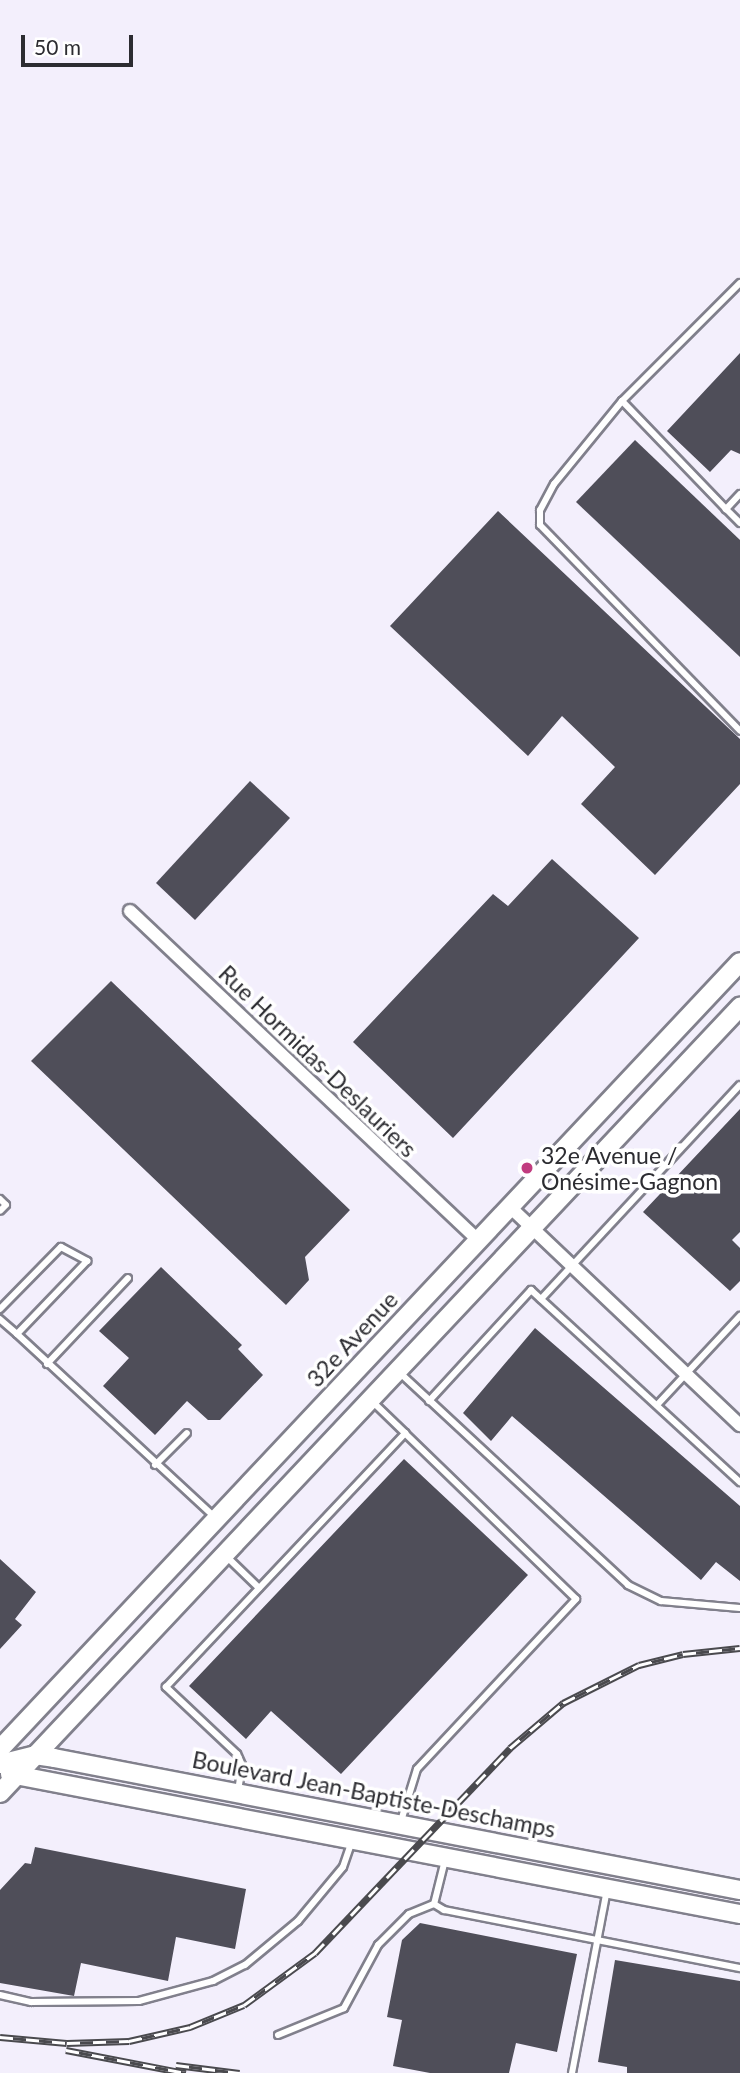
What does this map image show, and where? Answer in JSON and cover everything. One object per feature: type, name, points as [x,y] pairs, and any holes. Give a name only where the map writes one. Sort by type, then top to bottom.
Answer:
[{"type":"street","name":"Rue Hormidas-Deslauriers","points":[[130,911],[478,1240]]},
{"type":"street","name":"32e Avenue","points":[[0,1749],[740,962]]},
{"type":"street","points":[[0,1793],[9,1773],[36,1755],[740,1007]]},
{"type":"street","points":[[510,1207],[740,1425]]},
{"type":"street","name":"Boulevard Jean-Baptiste-Deschamps","points":[[0,1764],[36,1755],[740,1890]]},
{"type":"street","name":"Boulevard Jean-Baptiste-Deschamps","points":[[9,1773],[740,1914]]},
{"type":"street","points":[[374,1843],[378,1820]]},
{"type":"lane","points":[[740,283],[622,401],[554,484],[541,510],[540,524],[740,731]]},
{"type":"lane","points":[[622,401],[740,523]]},
{"type":"lane","points":[[726,509],[740,494]]},
{"type":"lane","points":[[541,1299],[740,1085]]},
{"type":"lane","points":[[0,1199],[6,1205],[0,1211]]},
{"type":"lane","points":[[0,1309],[61,1247],[87,1261],[16,1334]]},
{"type":"lane","points":[[47,1364],[128,1278]]},
{"type":"lane","points":[[429,1401],[531,1290],[740,1482]]},
{"type":"lane","points":[[657,1405],[740,1316]]},
{"type":"lane","points":[[0,1319],[155,1465],[217,1519]]},
{"type":"lane","points":[[397,1371],[628,1585],[661,1601],[740,1608]]},
{"type":"lane","points":[[370,1399],[576,1600],[417,1769],[407,1792],[401,1824]]},
{"type":"lane","points":[[155,1465],[187,1433]]},
{"type":"lane","points":[[238,1793],[242,1765],[237,1754],[166,1687],[405,1433]]},
{"type":"lane","points":[[225,1555],[259,1588]]},
{"type":"lane","points":[[0,1995],[31,2002],[139,2001],[213,1981],[245,1965],[298,1921],[343,1867],[352,1839]]},
{"type":"lane","points":[[434,1904],[446,1857]]},
{"type":"lane","points":[[572,2073],[607,1888]]},
{"type":"lane","points":[[434,1904],[444,1910],[740,1968]]},
{"type":"lane","points":[[278,2035],[344,2008],[379,1945],[409,1914],[434,1904]]},
{"type":"shaded area","points":[[0,0],[740,0],[740,2073],[0,2073]]},
{"type":"building","points":[[740,353],[740,454],[731,450],[710,472],[667,431]]},
{"type":"building","points":[[635,440],[740,540],[740,657],[576,502]]},
{"type":"building","points":[[498,511],[740,739],[740,784],[655,875],[581,804],[615,767],[562,716],[528,756],[390,626]]},
{"type":"building","points":[[250,781],[290,818],[195,920],[156,883]]},
{"type":"building","points":[[552,859],[639,938],[453,1138],[353,1042],[493,894],[508,906]]},
{"type":"building","points":[[111,981],[350,1210],[305,1257],[309,1280],[286,1305],[31,1061]]},
{"type":"building","points":[[740,1109],[740,1232],[732,1240],[740,1248],[740,1281],[730,1291],[643,1212]]},
{"type":"building","points":[[161,1267],[242,1345],[238,1349],[263,1375],[220,1420],[208,1420],[187,1401],[155,1435],[103,1386],[129,1358],[99,1331]]},
{"type":"building","points":[[535,1328],[740,1506],[740,1581],[716,1562],[701,1580],[512,1416],[491,1441],[463,1413]]},
{"type":"building","points":[[404,1459],[528,1575],[341,1774],[271,1711],[246,1739],[189,1686]]},
{"type":"building","points":[[0,1559],[36,1592],[15,1619],[22,1625],[0,1649]]},
{"type":"building","points":[[35,1847],[246,1889],[235,1949],[176,1937],[168,1981],[81,1963],[74,1996],[0,1983],[0,1890],[25,1863],[31,1864]]},
{"type":"building","points":[[420,1923],[577,1954],[557,2052],[516,2043],[509,2073],[430,2073],[393,2066],[402,2020],[387,2017],[402,1940]]},
{"type":"building","points":[[615,1960],[740,1981],[740,2073],[627,2073],[627,2067],[598,2062]]},
{"type":"railway","points":[[0,2037],[67,2043],[129,2041],[190,2027],[244,2005],[315,1953],[510,1748],[563,1703],[639,1665],[683,1654],[740,1648]]},
{"type":"railway","points":[[66,2050],[186,2073]]},
{"type":"railway","points":[[176,2065],[239,2073]]},
{"type":"place","name":"32e Avenue / Onésime-Gagnon","points":[[527,1168]]}]
